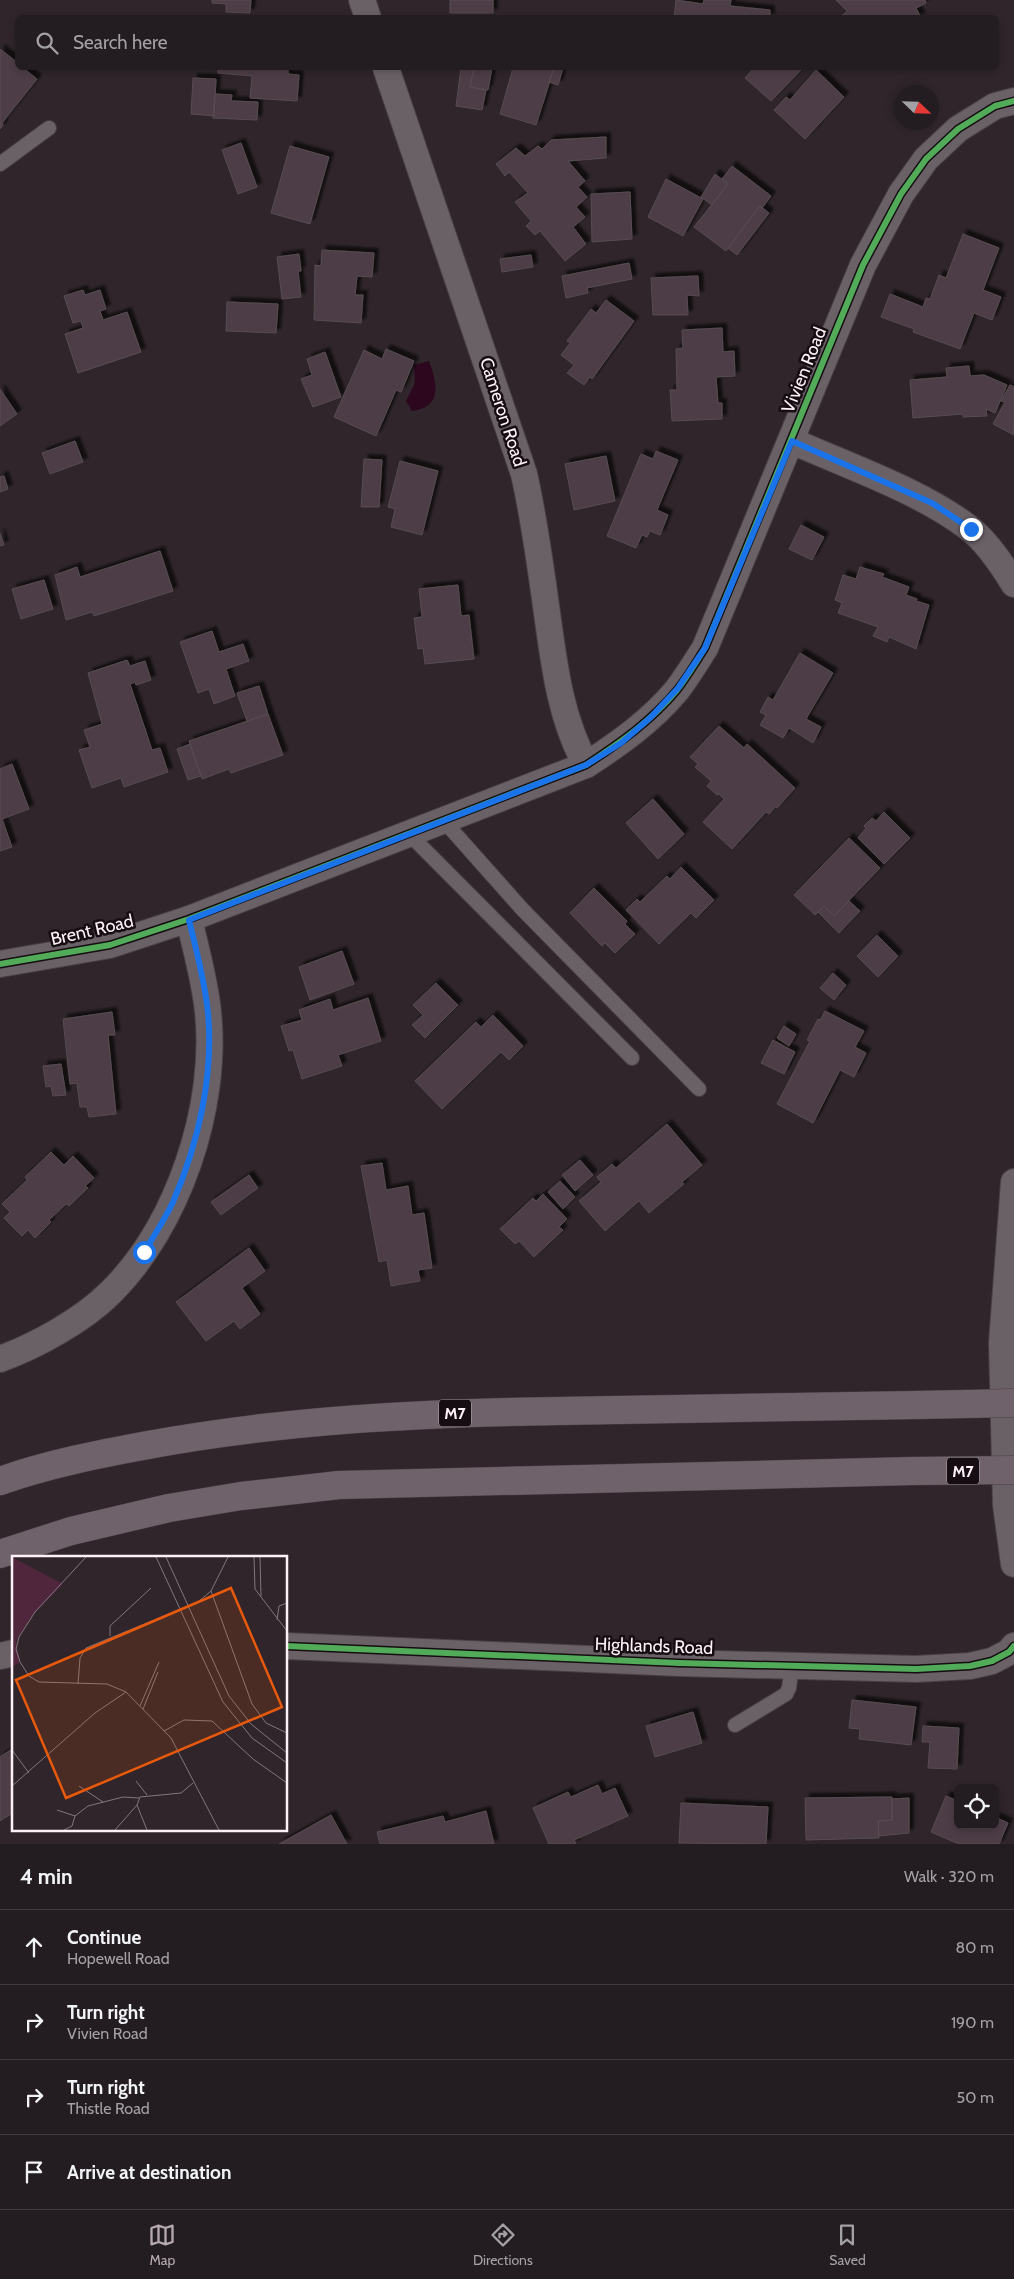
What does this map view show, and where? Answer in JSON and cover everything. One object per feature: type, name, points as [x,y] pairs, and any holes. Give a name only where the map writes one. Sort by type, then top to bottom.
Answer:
[{"type":"highway","name":"M7","points":[[0,1481],[24,1472],[122,1450],[210,1434],[307,1422],[439,1413],[1014,1403]]},
{"type":"highway","name":"M7","points":[[0,1554],[71,1531],[169,1508],[241,1496],[339,1485],[1014,1470]]},
{"type":"street","points":[[362,0],[367,15]]},
{"type":"street","name":"Cameron Road","points":[[387,70],[524,474],[534,521],[551,646],[566,721],[586,765]]},
{"type":"street","name":"Vivien Road","points":[[189,920],[586,765],[621,743],[650,718],[678,688],[705,648],[863,265],[901,194],[926,159],[958,129],[995,106],[1014,102]]},
{"type":"street","points":[[792,441],[932,503],[971,529],[1004,566],[1014,584]]},
{"type":"street","points":[[0,1359],[27,1349],[67,1326],[109,1294],[144,1252],[172,1203],[191,1151],[204,1098],[209,1055],[208,1013],[203,979],[189,920]]},
{"type":"street","name":"Brent Road","points":[[0,964],[110,945],[189,920]]},
{"type":"street","points":[[1014,1182],[1002,1343],[1006,1505],[1014,1564]]},
{"type":"street","name":"Highlands Road","points":[[288,1646],[679,1663],[916,1669],[970,1666],[992,1661],[1009,1652],[1014,1646]]},
{"type":"street","name":"Highlands Road","points":[[970,1666],[1014,1673]]},
{"type":"lane","points":[[0,164],[49,128]]},
{"type":"lane","points":[[443,820],[523,910],[699,1090]]},
{"type":"lane","points":[[409,834],[632,1058]]},
{"type":"lane","points":[[735,1725],[786,1694],[789,1688],[792,1666]]},
{"type":"shaded area","points":[[429,361],[435,386],[433,399],[429,405],[422,409],[412,411],[406,401],[415,383],[414,365]]},
{"type":"building","points":[[212,0],[251,0],[250,13],[226,12],[226,4],[212,3]]},
{"type":"building","points":[[450,0],[493,0],[493,13],[450,13]]},
{"type":"building","points":[[676,0],[703,4],[704,0],[731,0],[730,6],[770,10],[770,15],[674,15]]},
{"type":"building","points":[[836,0],[925,0],[926,3],[916,8],[920,15],[842,15],[847,11]]},
{"type":"building","points":[[0,49],[15,61],[15,70],[26,70],[37,79],[2,123],[3,125],[0,129]]},
{"type":"building","points":[[218,70],[288,70],[288,74],[299,75],[297,101],[250,98],[252,76],[218,73]]},
{"type":"building","points":[[461,70],[474,70],[470,87],[486,90],[482,110],[456,106]]},
{"type":"building","points":[[474,70],[492,70],[488,90],[470,87]]},
{"type":"building","points":[[512,70],[553,70],[536,125],[500,114]]},
{"type":"building","points":[[553,70],[562,70],[558,85],[549,82]]},
{"type":"building","points":[[752,70],[801,70],[771,101],[745,78]]},
{"type":"building","points":[[816,70],[844,97],[805,139],[774,110],[786,97],[790,100]]},
{"type":"building","points":[[193,78],[216,79],[214,116],[191,114]]},
{"type":"building","points":[[215,94],[232,95],[231,101],[258,102],[257,120],[213,118]]},
{"type":"building","points":[[606,137],[606,158],[568,161],[585,181],[578,187],[587,197],[576,207],[585,217],[573,227],[586,244],[565,261],[540,231],[535,235],[526,226],[531,221],[515,202],[528,193],[509,172],[505,176],[496,164],[516,148],[525,156],[538,146],[542,149],[551,140]]},
{"type":"building","points":[[241,143],[257,187],[238,194],[222,150]]},
{"type":"building","points":[[290,146],[329,157],[310,224],[271,213]]},
{"type":"building","points":[[732,166],[771,196],[762,208],[760,206],[726,251],[694,227],[728,184],[722,179]]},
{"type":"building","points":[[715,174],[728,184],[712,205],[701,197]]},
{"type":"building","points":[[666,179],[703,199],[683,236],[648,217]]},
{"type":"building","points":[[630,192],[632,239],[592,242],[591,194]]},
{"type":"building","points":[[760,206],[769,213],[737,255],[728,248]]},
{"type":"building","points":[[963,234],[999,248],[983,290],[1001,297],[992,320],[974,313],[960,349],[913,332],[914,329],[881,317],[890,294],[923,307],[926,298],[930,299],[939,275],[946,278]]},
{"type":"building","points":[[322,250],[374,253],[372,277],[357,276],[355,295],[363,295],[361,323],[314,320],[315,265],[321,266]]},
{"type":"building","points":[[299,254],[301,271],[298,271],[301,297],[282,299],[277,257]]},
{"type":"building","points":[[531,255],[533,267],[502,272],[500,259]]},
{"type":"building","points":[[629,263],[632,279],[587,288],[588,293],[566,298],[562,276]]},
{"type":"building","points":[[698,276],[699,296],[687,295],[688,315],[653,315],[651,278]]},
{"type":"building","points":[[83,290],[85,295],[100,290],[106,309],[100,311],[103,320],[127,312],[141,352],[78,373],[65,334],[83,328],[81,321],[73,323],[64,296]]},
{"type":"building","points":[[606,300],[634,321],[592,379],[590,377],[584,385],[567,373],[574,365],[561,355],[570,343],[567,341],[591,309],[596,313]]},
{"type":"building","points":[[227,302],[278,304],[276,333],[226,331]]},
{"type":"building","points":[[722,328],[723,352],[734,351],[735,376],[716,377],[718,403],[722,403],[722,419],[672,421],[670,390],[677,390],[676,349],[683,348],[682,330]]},
{"type":"building","points":[[386,349],[414,361],[401,392],[396,390],[376,436],[334,417],[364,350],[382,359]]},
{"type":"building","points":[[325,352],[341,397],[313,407],[301,379],[312,375],[307,359]]},
{"type":"building","points":[[969,366],[970,376],[984,375],[1007,385],[995,413],[986,409],[987,416],[963,417],[963,414],[913,418],[910,380],[947,377],[946,368]]},
{"type":"building","points":[[1010,385],[1014,387],[1014,435],[993,424],[1005,402],[1001,401]]},
{"type":"building","points":[[0,389],[17,414],[0,426]]},
{"type":"building","points":[[75,441],[83,462],[50,474],[42,453]]},
{"type":"building","points":[[656,451],[678,460],[657,510],[668,515],[660,535],[650,531],[647,537],[642,535],[636,548],[607,536],[641,454],[653,459]]},
{"type":"building","points":[[606,456],[615,501],[574,510],[565,464]]},
{"type":"building","points":[[364,459],[382,460],[379,507],[361,507]]},
{"type":"building","points":[[400,461],[438,471],[422,535],[391,527],[395,509],[388,507]]},
{"type":"building","points":[[4,476],[8,489],[0,492],[0,477]]},
{"type":"building","points":[[801,525],[824,537],[812,560],[789,549]]},
{"type":"building","points":[[0,533],[4,545],[0,546]]},
{"type":"building","points":[[160,551],[173,591],[94,616],[92,612],[66,620],[55,575],[77,567],[80,577]]},
{"type":"building","points":[[860,567],[884,574],[882,577],[909,587],[906,595],[917,599],[916,601],[929,605],[916,649],[889,637],[887,642],[873,636],[878,627],[838,613],[842,603],[835,600],[843,575],[856,579]]},
{"type":"building","points":[[44,580],[53,609],[21,619],[12,589]]},
{"type":"building","points":[[458,585],[461,616],[469,615],[474,659],[425,664],[423,648],[418,649],[414,618],[422,617],[419,589]]},
{"type":"building","points":[[212,631],[219,652],[243,644],[249,661],[226,669],[235,696],[214,704],[209,689],[198,693],[180,642]]},
{"type":"building","points":[[800,653],[833,673],[806,719],[821,727],[813,743],[789,728],[783,738],[760,725],[766,715],[760,712],[768,697],[773,700]]},
{"type":"building","points":[[127,660],[130,666],[145,661],[151,680],[136,685],[135,682],[130,684],[152,750],[160,748],[168,772],[124,787],[121,778],[92,788],[79,750],[90,747],[84,730],[102,724],[88,673]]},
{"type":"building","points":[[259,686],[268,714],[247,721],[237,693]]},
{"type":"building","points":[[268,714],[283,755],[231,773],[229,769],[202,779],[189,741]]},
{"type":"building","points":[[719,726],[744,748],[747,744],[795,788],[777,808],[776,806],[769,814],[766,812],[732,849],[703,822],[724,799],[707,786],[711,781],[695,767],[698,764],[690,757]]},
{"type":"building","points":[[190,744],[201,776],[188,780],[177,749]]},
{"type":"building","points":[[12,764],[29,809],[2,819],[12,847],[0,851],[0,769]]},
{"type":"building","points":[[653,799],[684,834],[658,859],[626,823]]},
{"type":"building","points":[[884,812],[910,838],[884,864],[858,838],[866,828],[864,826],[872,818],[876,821]]},
{"type":"building","points":[[849,838],[880,868],[834,916],[824,906],[815,915],[794,895]]},
{"type":"building","points":[[681,867],[714,900],[696,918],[691,913],[659,944],[626,910],[637,899],[640,902],[667,876],[670,879]]},
{"type":"building","points":[[594,888],[627,921],[625,924],[635,934],[615,953],[605,943],[602,946],[570,913]]},
{"type":"building","points":[[849,901],[860,911],[839,933],[818,912],[824,906],[834,916]]},
{"type":"building","points":[[877,935],[898,956],[878,977],[857,956]]},
{"type":"building","points":[[342,951],[354,984],[310,1000],[299,967]]},
{"type":"building","points":[[833,973],[846,985],[834,1000],[820,988]]},
{"type":"building","points":[[436,983],[458,1005],[425,1038],[412,1025],[423,1015],[413,1005]]},
{"type":"building","points":[[368,998],[381,1041],[338,1055],[342,1066],[302,1079],[293,1050],[289,1051],[281,1026],[302,1020],[299,1010],[330,999],[333,1010]]},
{"type":"building","points":[[825,1011],[864,1031],[855,1047],[866,1053],[854,1077],[840,1070],[813,1123],[777,1104],[810,1041],[807,1040],[818,1019],[820,1020]]},
{"type":"building","points":[[112,1012],[115,1035],[108,1035],[116,1114],[89,1117],[87,1107],[80,1107],[77,1083],[70,1084],[63,1019]]},
{"type":"building","points":[[493,1015],[523,1046],[509,1060],[501,1052],[442,1109],[415,1081],[476,1022],[481,1027]]},
{"type":"building","points":[[784,1026],[796,1034],[789,1046],[777,1038]]},
{"type":"building","points":[[773,1040],[795,1052],[784,1074],[761,1063]]},
{"type":"building","points":[[61,1064],[66,1095],[53,1096],[51,1086],[46,1087],[43,1066]]},
{"type":"building","points":[[667,1124],[702,1165],[682,1182],[684,1184],[649,1213],[639,1201],[605,1231],[579,1201],[601,1182],[597,1177],[612,1164],[616,1168]]},
{"type":"building","points":[[51,1152],[64,1165],[73,1156],[94,1178],[85,1186],[88,1188],[69,1206],[66,1204],[49,1220],[51,1222],[35,1238],[28,1230],[22,1236],[4,1218],[10,1212],[2,1204],[27,1180],[25,1177]]},
{"type":"building","points":[[580,1160],[593,1175],[575,1191],[562,1175]]},
{"type":"building","points":[[382,1163],[386,1190],[408,1186],[412,1215],[424,1213],[432,1268],[418,1270],[420,1281],[391,1286],[387,1260],[379,1262],[361,1166]]},
{"type":"building","points":[[249,1175],[258,1188],[221,1215],[211,1202]]},
{"type":"building","points":[[560,1181],[575,1197],[563,1209],[548,1192]]},
{"type":"building","points":[[543,1194],[567,1219],[559,1227],[563,1230],[534,1257],[519,1241],[515,1244],[500,1229],[533,1198],[536,1201]]},
{"type":"building","points":[[249,1248],[265,1271],[242,1288],[260,1314],[240,1329],[234,1321],[206,1341],[176,1302]]},
{"type":"building","points":[[852,1700],[916,1707],[911,1745],[859,1739],[860,1729],[849,1728]]},
{"type":"building","points":[[693,1712],[702,1743],[655,1757],[646,1726]]},
{"type":"building","points":[[923,1726],[959,1728],[957,1769],[928,1768],[930,1742],[922,1742]]},
{"type":"building","points":[[12,1749],[12,1813],[0,1821],[0,1757]]},
{"type":"building","points":[[598,1785],[602,1794],[615,1788],[628,1816],[574,1840],[576,1844],[549,1844],[533,1808],[568,1792],[571,1797]]},
{"type":"building","points":[[946,1796],[954,1799],[954,1829],[999,1829],[999,1819],[1008,1823],[999,1844],[959,1844],[931,1832]]},
{"type":"building","points":[[892,1797],[892,1820],[878,1821],[879,1838],[806,1840],[805,1798]]},
{"type":"building","points":[[909,1798],[909,1833],[879,1836],[878,1821],[892,1820],[892,1799]]},
{"type":"building","points":[[681,1803],[768,1807],[766,1844],[679,1843]]},
{"type":"building","points":[[486,1811],[494,1844],[380,1844],[377,1832],[443,1816],[445,1822]]},
{"type":"building","points":[[331,1815],[347,1844],[279,1844]]},
{"type":"cycle path","points":[[0,964],[110,945],[189,919],[586,765],[646,722],[677,690],[705,648],[863,265],[901,194],[926,159],[958,129],[995,106],[1014,101]]},
{"type":"cycle path","points":[[288,1646],[679,1663],[916,1669],[970,1666],[992,1661],[1009,1652],[1014,1646]]},
{"type":"route","points":[[144,1252],[172,1203],[191,1151],[204,1098],[209,1055],[208,1013],[203,979],[189,920],[586,765],[621,743],[650,718],[678,688],[705,648],[792,441],[932,503],[971,529]]}]
